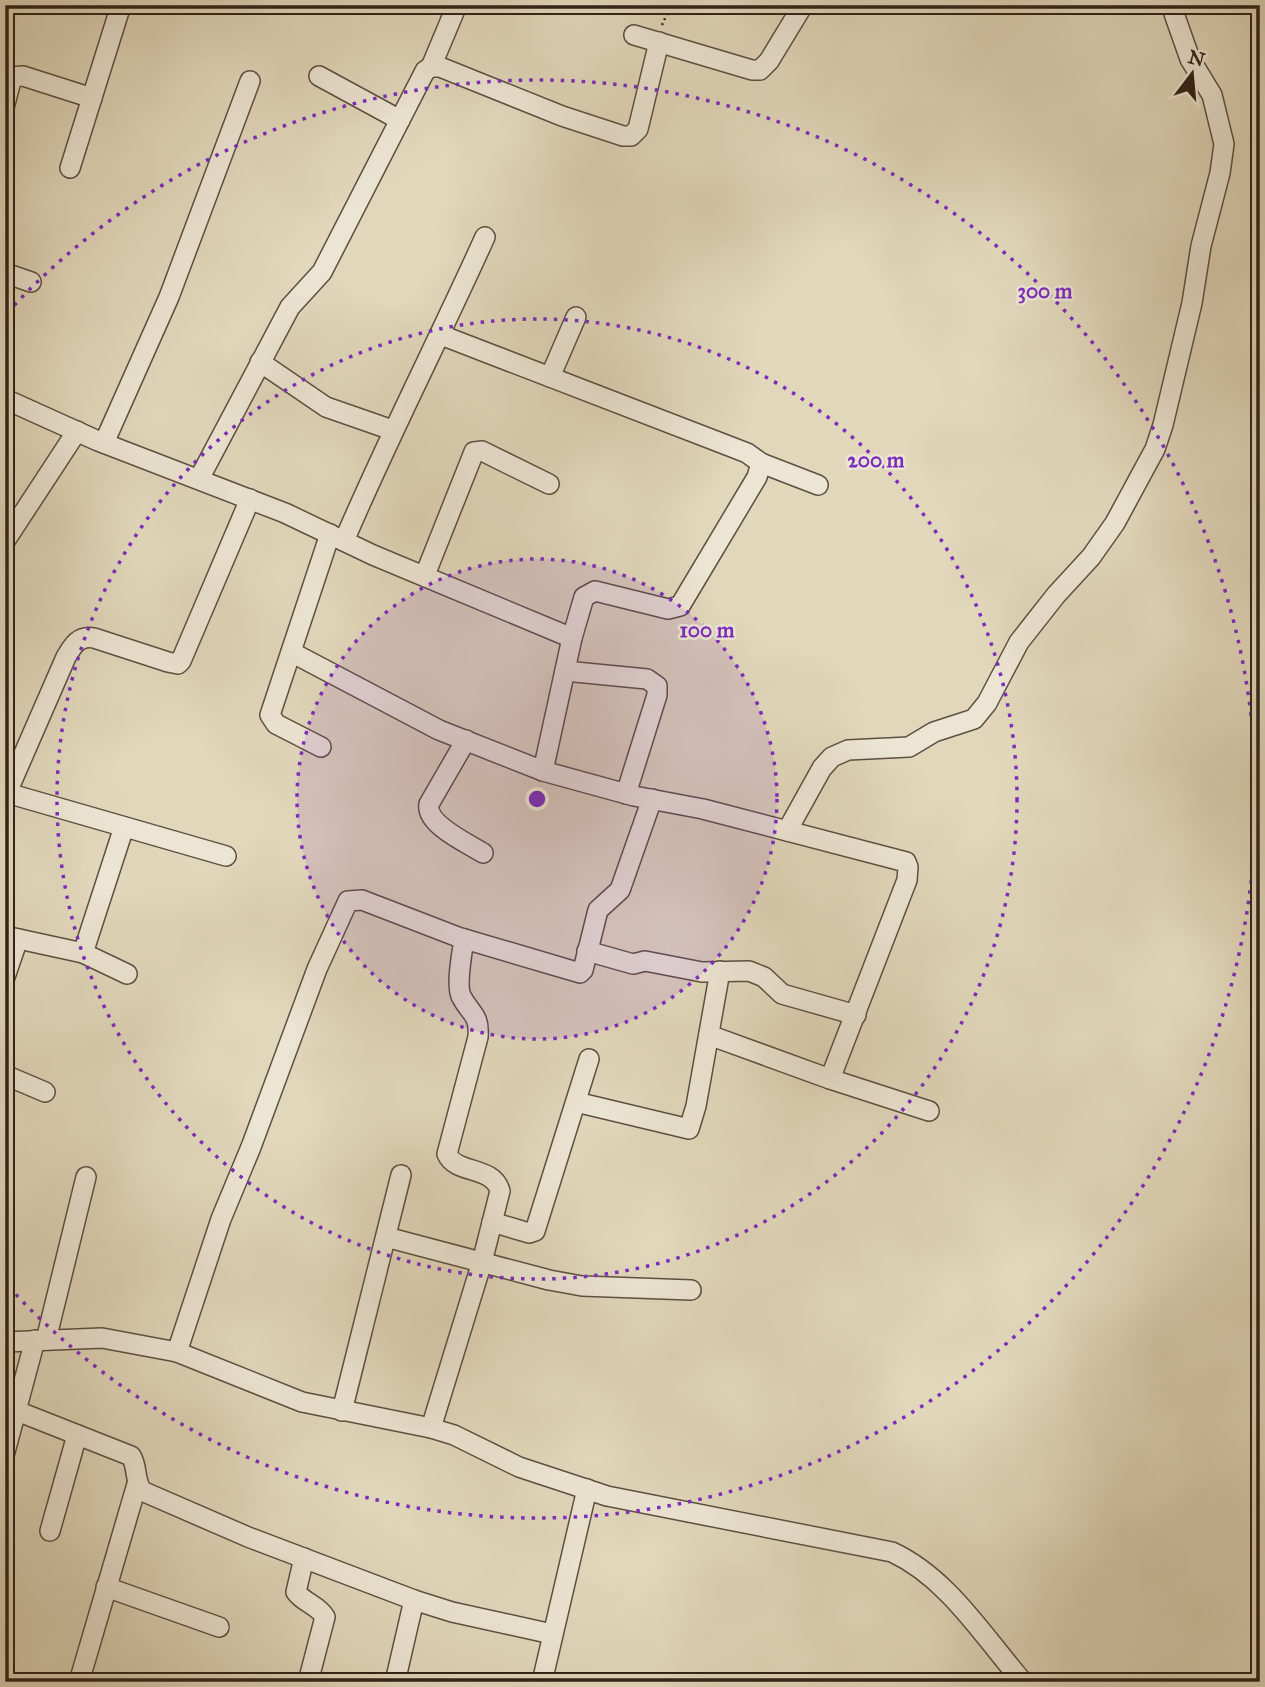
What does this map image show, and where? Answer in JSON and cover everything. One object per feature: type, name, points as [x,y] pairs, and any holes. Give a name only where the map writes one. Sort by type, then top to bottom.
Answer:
[{"type":"street","points":[[70,168],[121,5]]},
{"type":"street","points":[[199,479],[290,307],[322,272],[425,71],[431,67],[457,5]]},
{"type":"street","points":[[634,35],[752,70],[760,70],[769,61],[803,5]]},
{"type":"street","points":[[787,831],[822,768],[832,757],[848,750],[909,747],[934,732],[974,719],[987,703],[1019,642],[1056,594],[1091,557],[1115,523],[1155,449],[1192,303],[1201,246],[1224,152],[1222,131],[1214,102],[1191,59],[1171,5]]},
{"type":"street","points":[[431,67],[440,67],[562,116],[623,136],[631,136],[638,129],[657,42]]},
{"type":"street","points":[[5,104],[12,77],[15,75],[92,98]]},
{"type":"street","points":[[318,76],[400,120]]},
{"type":"street","points":[[104,443],[169,297],[250,81]]},
{"type":"street","points":[[321,747],[276,724],[270,715],[291,652],[337,538],[441,335],[485,237]]},
{"type":"street","points":[[5,273],[32,282]]},
{"type":"street","points":[[550,377],[576,317]]},
{"type":"street","points":[[441,335],[727,445],[761,463],[818,485]]},
{"type":"street","points":[[260,362],[326,407],[392,430]]},
{"type":"street","points":[[5,399],[104,443],[250,499],[572,638]]},
{"type":"street","points":[[5,541],[77,431]]},
{"type":"street","points":[[425,575],[474,452],[482,451],[550,484]]},
{"type":"street","points":[[543,771],[572,638],[584,597],[595,591],[668,609],[680,606],[757,477],[761,463]]},
{"type":"street","points":[[226,856],[6,795],[66,657],[78,640],[85,636],[168,662],[178,664],[181,661],[250,499]]},
{"type":"street","points":[[291,652],[393,706],[466,740],[543,771],[626,794],[703,809],[906,862],[907,880],[830,1079]]},
{"type":"street","points":[[565,671],[647,679],[657,686],[657,695],[626,794]]},
{"type":"street","points":[[466,740],[428,810],[430,818],[438,825],[483,853]]},
{"type":"street","points":[[177,1352],[221,1219],[251,1147],[317,969],[348,901],[362,900],[464,939],[580,973],[598,910],[620,890],[652,799]]},
{"type":"street","points":[[83,953],[124,827]]},
{"type":"street","points":[[5,977],[12,937],[83,953],[127,974]]},
{"type":"street","points":[[431,1428],[482,1262],[499,1191],[498,1184],[491,1177],[453,1162],[447,1154],[479,1025],[477,1017],[461,996],[459,987],[464,939]]},
{"type":"street","points":[[587,951],[633,964],[649,961],[702,972],[738,969],[755,973],[769,981],[782,994],[856,1016]]},
{"type":"street","points":[[576,1102],[689,1129],[696,1106],[720,971]]},
{"type":"street","points":[[709,1035],[929,1111]]},
{"type":"street","points":[[492,1222],[529,1233],[535,1231],[589,1059]]},
{"type":"street","points":[[5,1075],[45,1092]]},
{"type":"street","points":[[342,1411],[401,1175]]},
{"type":"street","points":[[5,1452],[41,1340],[86,1177]]},
{"type":"street","points":[[386,1237],[582,1286],[691,1290]]},
{"type":"street","points":[[5,1342],[102,1338],[177,1352],[290,1398],[431,1428],[454,1435],[519,1467],[637,1503],[892,1552],[933,1578],[1023,1682]]},
{"type":"street","points":[[17,1411],[131,1456],[135,1462],[137,1484],[79,1682]]},
{"type":"street","points":[[50,1531],[78,1435]]},
{"type":"street","points":[[137,1484],[142,1491],[157,1498],[414,1600],[452,1612],[552,1634]]},
{"type":"street","points":[[542,1682],[587,1489]]},
{"type":"street","points":[[304,1558],[296,1592],[301,1599],[322,1611],[325,1617],[308,1682]]},
{"type":"street","points":[[106,1587],[219,1627]]},
{"type":"street","points":[[395,1682],[414,1600]]},
{"type":"path","points":[[657,42],[671,5]]}]
